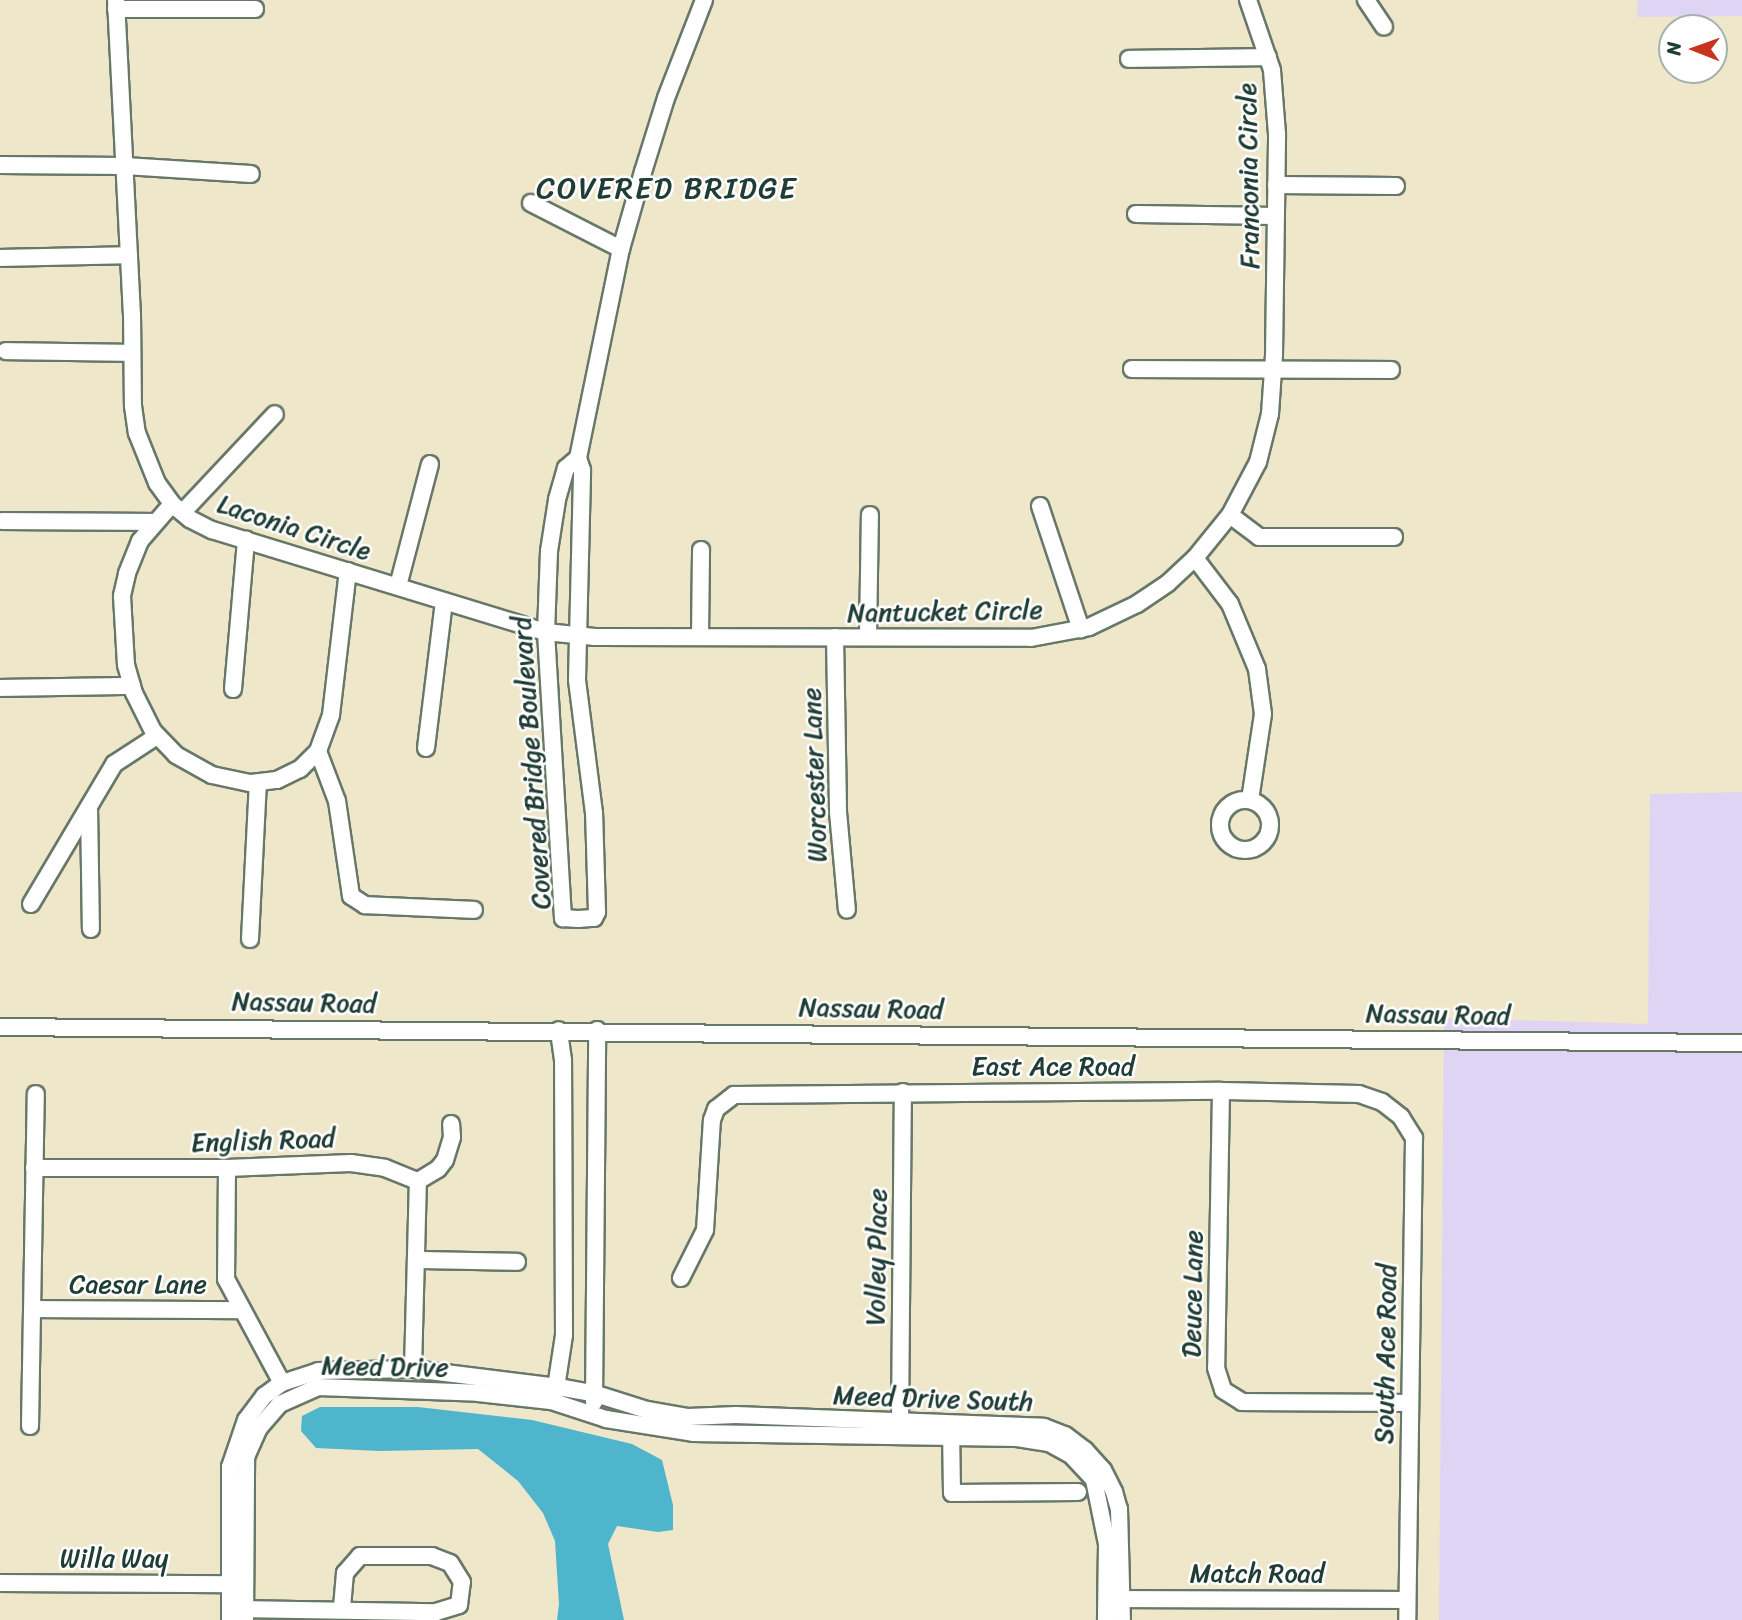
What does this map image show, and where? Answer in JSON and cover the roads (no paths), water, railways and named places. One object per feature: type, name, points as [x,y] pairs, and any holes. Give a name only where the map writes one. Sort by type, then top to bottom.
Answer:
[{"type":"street","name":"Covered Bridge Boulevard","points":[[578,458],[566,468],[557,500],[549,551],[546,632],[563,919],[594,918],[597,912],[594,813],[577,680],[582,470],[578,458],[621,249],[666,98],[704,0]]},
{"type":"street","name":"Franconia Circle","points":[[1248,0],[1268,57],[1277,108],[1275,313]]},
{"type":"street","points":[[1366,0],[1384,27]]},
{"type":"street","points":[[116,5],[255,9]]},
{"type":"street","name":"Laconia Circle","points":[[116,5],[137,433],[157,483],[177,508],[201,525],[546,632],[576,635]]},
{"type":"street","points":[[1129,59],[1268,57]]},
{"type":"street","points":[[0,165],[125,166],[251,174]]},
{"type":"street","points":[[1276,185],[1396,186]]},
{"type":"street","points":[[531,203],[621,249]]},
{"type":"street","points":[[1136,214],[1276,216]]},
{"type":"street","points":[[0,258],[129,255]]},
{"type":"street","name":"Nantucket Circle","points":[[576,635],[1031,638],[1081,629],[1137,604],[1195,558],[1230,515],[1245,490],[1264,441],[1270,414],[1275,313]]},
{"type":"street","points":[[6,351],[131,353]]},
{"type":"street","points":[[1132,369],[1391,370]]},
{"type":"street","points":[[275,414],[177,508],[154,522],[135,552],[122,596],[122,636],[132,686],[145,719],[157,736],[176,755],[200,769],[226,779],[258,783],[289,776],[318,751],[329,727],[348,571]]},
{"type":"street","points":[[398,586],[430,464]]},
{"type":"street","points":[[1040,506],[1081,629]]},
{"type":"street","points":[[868,637],[870,515]]},
{"type":"street","points":[[1230,515],[1259,537],[1394,537]]},
{"type":"street","points":[[2,521],[154,522]]},
{"type":"street","points":[[233,689],[246,540]]},
{"type":"street","points":[[700,636],[701,550]]},
{"type":"street","points":[[1195,558],[1230,604],[1257,669],[1263,714],[1250,800]]},
{"type":"street","points":[[426,748],[444,601]]},
{"type":"street","name":"Worcester Lane","points":[[835,637],[838,812],[847,910]]},
{"type":"street","points":[[0,688],[132,686]]},
{"type":"street","points":[[31,904],[114,764],[157,736]]},
{"type":"street","points":[[318,751],[337,801],[351,896],[365,905],[474,910]]},
{"type":"street","points":[[250,939],[258,783]]},
{"type":"street","points":[[89,807],[92,929]]},
{"type":"street","name":"Nassau Road","points":[[0,1027],[597,1030],[1742,1043]]},
{"type":"street","points":[[227,1168],[226,1279],[282,1384],[318,1371],[413,1369],[555,1394],[564,1335],[563,1060],[559,1030]]},
{"type":"street","points":[[591,1415],[596,1394],[597,1030]]},
{"type":"street","name":"East Ace Road","points":[[681,1278],[705,1230],[712,1120],[724,1100],[745,1093],[1221,1091],[1359,1094],[1382,1102]]},
{"type":"street","name":"Deuce Lane","points":[[1221,1091],[1216,1368],[1223,1390],[1242,1402],[1409,1403]]},
{"type":"street","name":"Volley Place","points":[[900,1423],[903,1092]]},
{"type":"street","points":[[30,1426],[36,1094]]},
{"type":"street","name":"South Ace Road","points":[[1382,1102],[1401,1117],[1414,1138],[1407,1620]]},
{"type":"street","points":[[413,1369],[418,1181],[438,1169],[445,1160],[450,1149],[451,1124]]},
{"type":"street","name":"English Road","points":[[34,1168],[227,1168],[363,1164],[385,1168],[418,1181]]},
{"type":"street","points":[[416,1260],[517,1262]]},
{"type":"street","name":"Caesar Lane","points":[[33,1309],[243,1310]]},
{"type":"street","name":"Meed Drive","points":[[238,1614],[228,1584],[230,1467],[246,1420],[264,1396],[282,1384]]},
{"type":"street","name":"Meed Drive","points":[[238,1614],[246,1457],[259,1428],[280,1404],[318,1387],[555,1394],[591,1415]]},
{"type":"street","name":"Meed Drive South","points":[[555,1394],[596,1394],[647,1410],[688,1417],[736,1415],[900,1423],[951,1430]]},
{"type":"street","name":"Meed Drive South","points":[[591,1415],[692,1433],[1044,1427],[1065,1434],[1085,1450],[1103,1470],[1119,1509],[1114,1599],[1105,1620]]},
{"type":"street","points":[[951,1430],[952,1493],[1078,1492]]},
{"type":"street","points":[[238,1614],[342,1610],[436,1612],[459,1605],[462,1582],[450,1563],[432,1556],[360,1556],[345,1573],[342,1610]]},
{"type":"street","name":"Willa Way","points":[[0,1583],[228,1584]]},
{"type":"street","name":"Meed Drive South","points":[[1114,1599],[1122,1620]]},
{"type":"street","name":"Match Road","points":[[1114,1599],[1407,1600]]},
{"type":"water","points":[[320,1407],[418,1407],[532,1420],[632,1444],[662,1460],[673,1505],[673,1530],[658,1532],[617,1526],[608,1544],[624,1620],[557,1620],[559,1604],[555,1541],[543,1513],[518,1481],[478,1449],[380,1451],[316,1448],[301,1431],[302,1416]]},
{"type":"district","name":"COVERED BRIDGE","points":[[667,188]]}]
